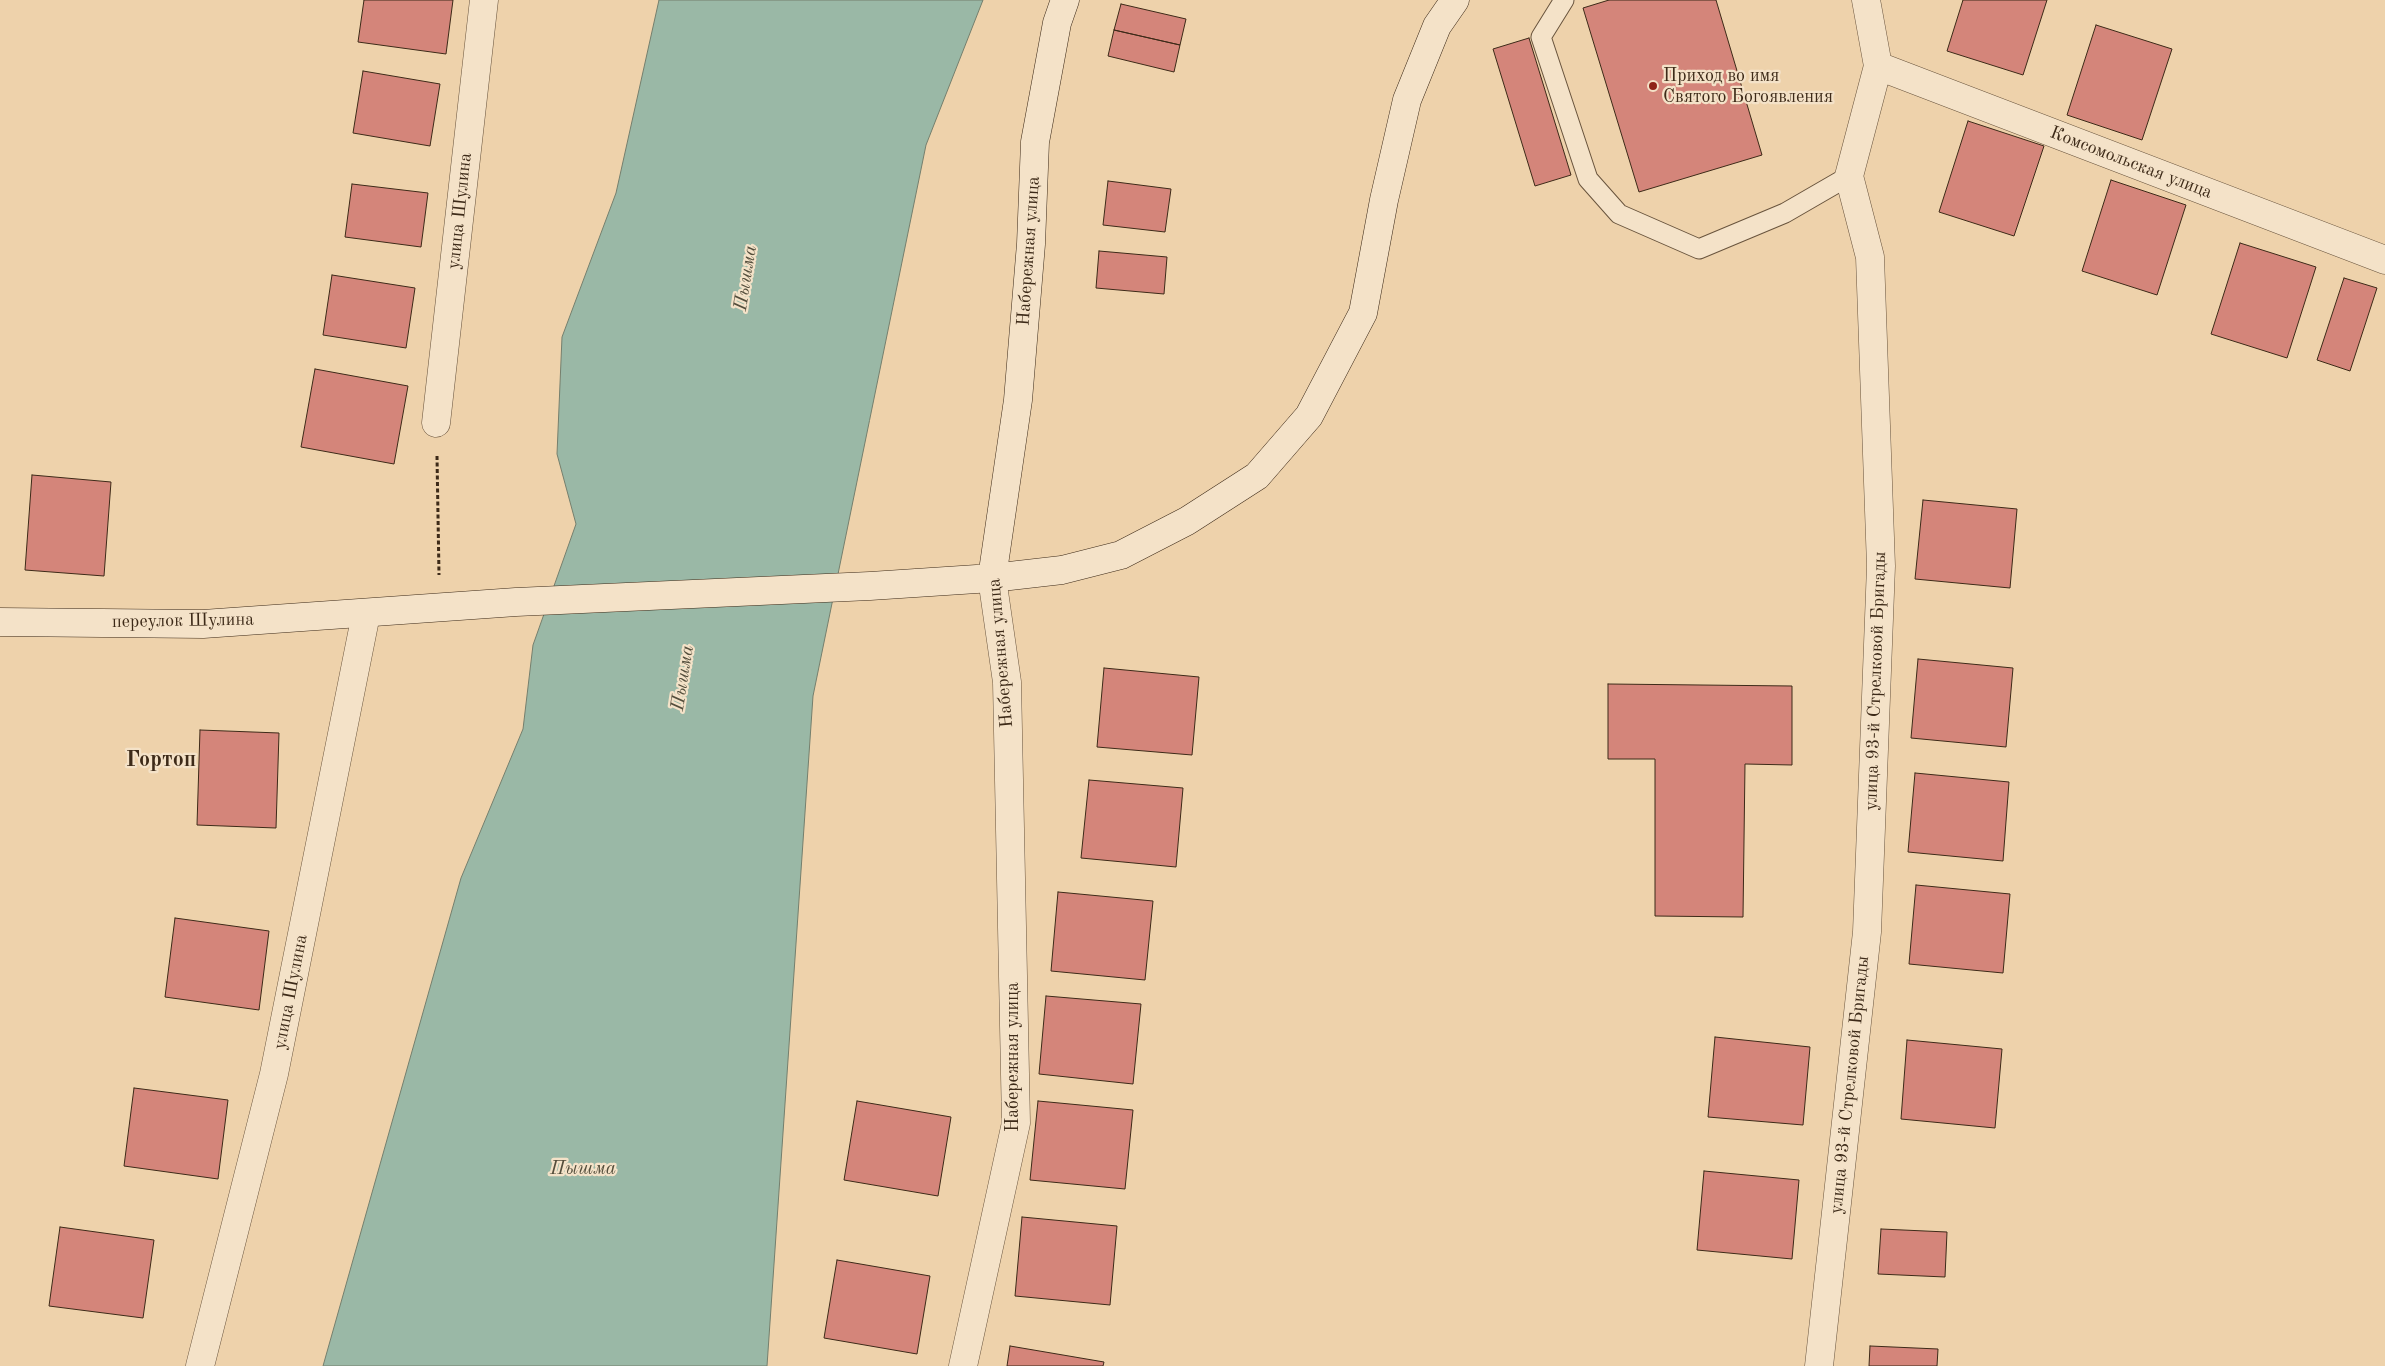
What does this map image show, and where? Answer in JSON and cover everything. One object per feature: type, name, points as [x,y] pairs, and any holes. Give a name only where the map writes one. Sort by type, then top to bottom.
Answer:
[{"type":"street","name":"улица Шулина","points":[[436,423],[484,0]]},
{"type":"street","name":"Набережная улица","points":[[963,1366],[1016,1124],[1007,682],[992,578],[1018,400],[1031,244],[1035,142],[1057,23],[1065,0]]},
{"type":"street","name":"переулок Шулина","points":[[0,622],[203,624],[516,602],[870,586],[992,578],[1062,570],[1121,555],[1186,521],[1256,476],[1309,416],[1363,313],[1384,200],[1408,100],[1437,26],[1455,0]]},
{"type":"street","name":"улица 93-й Стрелковой Бригады","points":[[1819,1366],[1867,932],[1881,566],[1870,257],[1849,176],[1878,66],[1866,0]]},
{"type":"street","name":"Комсомольская улица","points":[[1878,66],[2385,260]]},
{"type":"street","name":"улица Шулина","points":[[200,1366],[274,1074],[366,614]]},
{"type":"lane","points":[[1564,0],[1541,37],[1588,179],[1619,214],[1699,249],[1785,212],[1849,176]]},
{"type":"path","points":[[436,423],[439,608]]},
{"type":"water","name":"Пышма","points":[[659,0],[983,0],[926,145],[813,696],[767,1366],[323,1366],[461,878],[523,729],[533,645],[576,524],[557,454],[562,337],[616,193]]},
{"type":"building","points":[[364,0],[453,0],[446,54],[358,42]]},
{"type":"building","points":[[1609,0],[1716,0],[1762,155],[1639,192],[1583,8]]},
{"type":"building","points":[[1963,0],[2047,0],[2023,75],[1947,51]]},
{"type":"building","points":[[1121,4],[1186,19],[1180,45],[1114,30]]},
{"type":"building","points":[[2096,25],[2172,49],[2142,140],[2067,115]]},
{"type":"building","points":[[1114,30],[1180,45],[1174,72],[1108,56]]},
{"type":"building","points":[[1529,38],[1571,175],[1535,186],[1493,49]]},
{"type":"building","points":[[363,71],[440,84],[430,146],[353,133]]},
{"type":"building","points":[[1968,121],[2044,146],[2014,236],[1939,212]]},
{"type":"building","points":[[2111,180],[2186,205],[2157,295],[2082,271]]},
{"type":"building","points":[[1108,181],[1171,189],[1165,232],[1103,225]]},
{"type":"building","points":[[352,184],[428,193],[421,247],[345,237]]},
{"type":"building","points":[[2240,243],[2316,267],[2287,358],[2211,334]]},
{"type":"building","points":[[1099,251],[1167,257],[1164,294],[1096,288]]},
{"type":"building","points":[[332,275],[415,288],[406,348],[323,335]]},
{"type":"building","points":[[2344,278],[2377,288],[2350,371],[2317,360]]},
{"type":"building","points":[[315,369],[408,386],[394,464],[301,447]]},
{"type":"building","points":[[32,475],[111,482],[104,576],[25,570]]},
{"type":"building","points":[[1923,500],[2017,509],[2010,588],[1915,579]]},
{"type":"building","points":[[1918,659],[2013,668],[2006,747],[1911,738]]},
{"type":"building","points":[[1104,668],[1199,677],[1192,755],[1097,747]]},
{"type":"building","points":[[1608,684],[1792,686],[1792,765],[1745,764],[1743,917],[1655,916],[1655,759],[1608,759]]},
{"type":"building","points":[[200,730],[279,733],[276,828],[197,825]]},
{"type":"building","points":[[1915,773],[2009,782],[2003,861],[1908,852]]},
{"type":"building","points":[[1089,780],[1183,788],[1176,867],[1081,858]]},
{"type":"building","points":[[1916,885],[2010,894],[2003,973],[1909,964]]},
{"type":"building","points":[[1058,892],[1153,901],[1145,980],[1051,971]]},
{"type":"building","points":[[175,918],[269,931],[259,1010],[165,997]]},
{"type":"building","points":[[1046,996],[1141,1004],[1133,1084],[1039,1074]]},
{"type":"building","points":[[1715,1037],[1810,1047],[1803,1125],[1708,1117]]},
{"type":"building","points":[[1907,1040],[2002,1049],[1995,1128],[1901,1119]]},
{"type":"building","points":[[134,1088],[228,1100],[218,1179],[124,1166]]},
{"type":"building","points":[[857,1101],[951,1117],[938,1196],[844,1180]]},
{"type":"building","points":[[1038,1101],[1133,1110],[1125,1189],[1030,1180]]},
{"type":"building","points":[[1704,1171],[1799,1180],[1792,1259],[1697,1250]]},
{"type":"building","points":[[1022,1217],[1117,1226],[1110,1305],[1015,1296]]},
{"type":"building","points":[[60,1227],[154,1240],[143,1318],[49,1306]]},
{"type":"building","points":[[1881,1229],[1947,1232],[1945,1277],[1878,1274]]},
{"type":"building","points":[[837,1260],[930,1276],[917,1354],[824,1338]]},
{"type":"building","points":[[1010,1346],[1104,1362],[1103,1366],[1007,1366]]},
{"type":"building","points":[[1870,1346],[1938,1349],[1937,1366],[1869,1366]]},
{"type":"place","name":"Приход во имя Святого Богоявления","points":[[1653,86]]},
{"type":"district","name":"Гортоп","points":[[161,760]]}]
